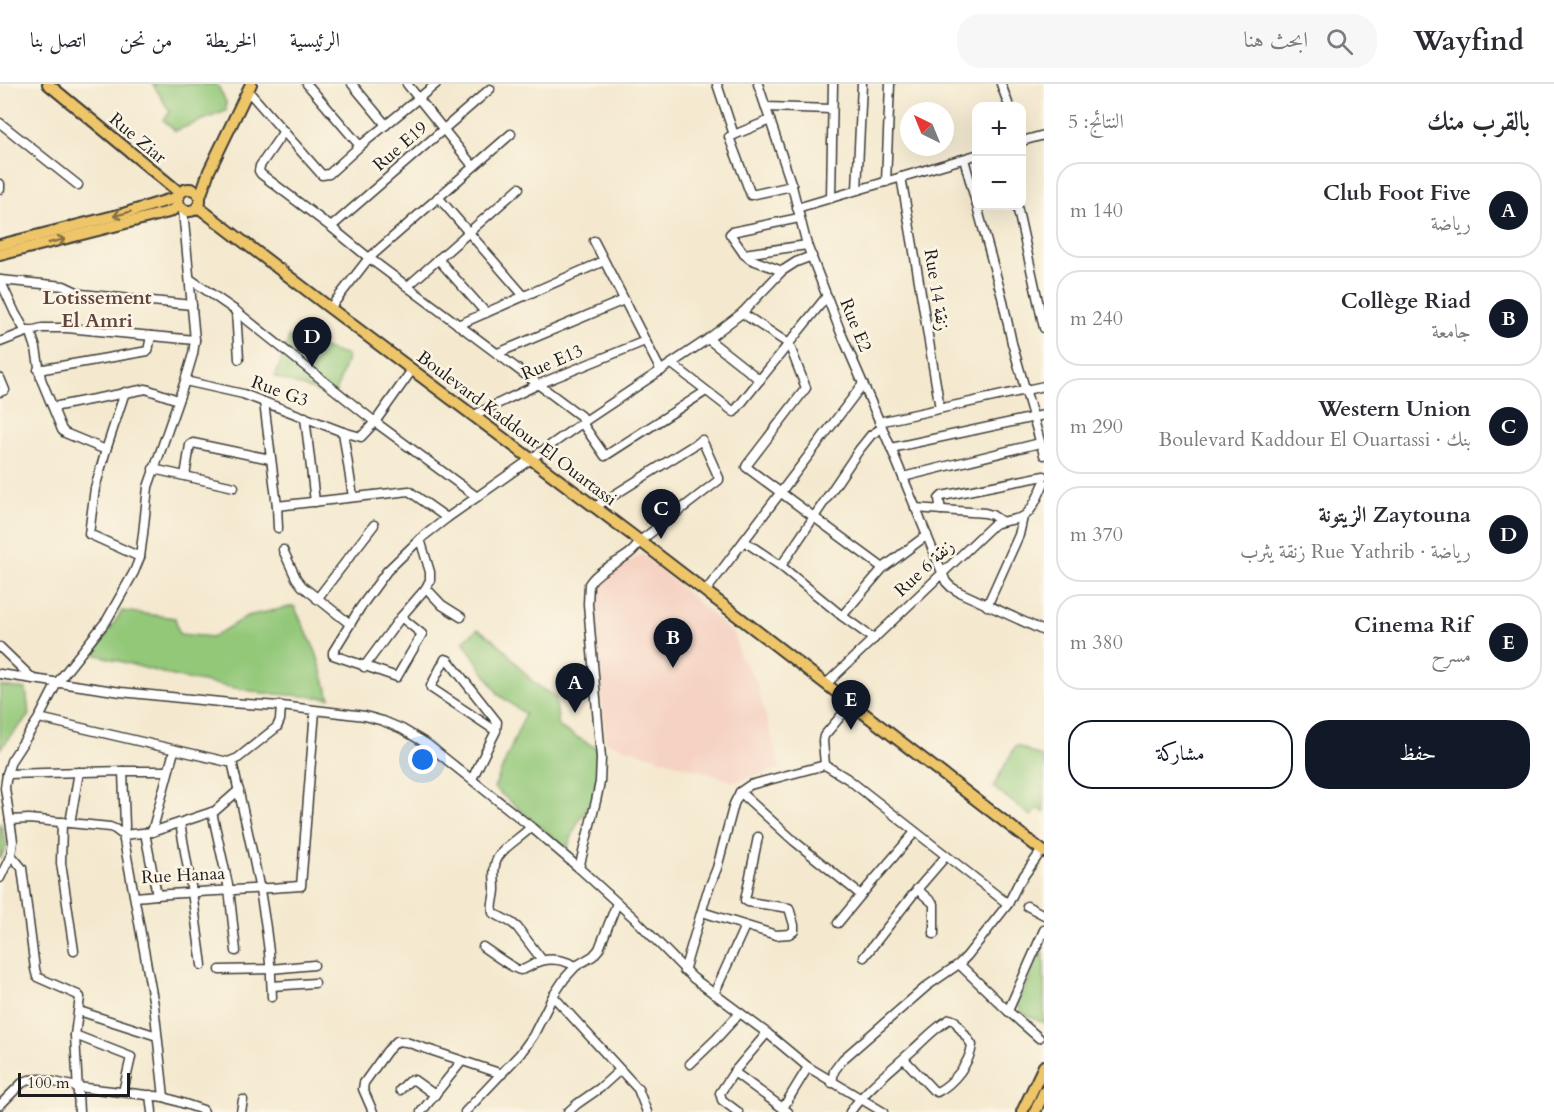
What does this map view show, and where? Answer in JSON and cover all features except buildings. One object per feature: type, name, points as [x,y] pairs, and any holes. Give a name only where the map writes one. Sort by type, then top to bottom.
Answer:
[{"type":"main road","name":"Rue Ziar","points":[[55,86],[182,199],[197,192],[199,202]]},
{"type":"main road","points":[[182,199],[192,211],[199,202],[209,171],[249,87]]},
{"type":"main road","points":[[0,255],[169,212],[209,171]]},
{"type":"main road","points":[[0,245],[182,199]]},
{"type":"main road","name":"Boulevard Kaddour El Ouartassi","points":[[199,202],[330,308],[640,541],[1043,851]]},
{"type":"main road","points":[[1022,1112],[1044,1066]]},
{"type":"main road","points":[[1035,1112],[1044,1092]]},
{"type":"street","points":[[307,84],[360,146]]},
{"type":"street","points":[[352,84],[386,125]]},
{"type":"street","points":[[407,84],[474,166]]},
{"type":"street","points":[[249,87],[284,131],[325,176],[436,84]]},
{"type":"street","points":[[717,84],[734,135]]},
{"type":"street","name":"Rue E2","points":[[759,84],[792,186],[807,246],[942,572]]},
{"type":"street","points":[[831,198],[833,84]]},
{"type":"street","points":[[857,190],[862,84]]},
{"type":"street","points":[[886,182],[890,84]]},
{"type":"street","points":[[1001,84],[1008,102]]},
{"type":"street","name":"Rue E19","points":[[332,227],[490,89]]},
{"type":"street","points":[[766,107],[832,109]]},
{"type":"street","points":[[770,120],[729,137],[751,195],[792,186]]},
{"type":"street","points":[[0,123],[78,185]]},
{"type":"street","points":[[284,131],[260,166],[261,174],[369,258],[539,384],[584,422],[605,456],[706,391]]},
{"type":"street","points":[[330,308],[369,258],[511,134]]},
{"type":"street","points":[[1026,140],[1044,135]]},
{"type":"street","points":[[797,208],[973,156]]},
{"type":"street","points":[[964,159],[1044,455]]},
{"type":"street","name":"Rue 14 زنقة","points":[[901,177],[940,408]]},
{"type":"street","points":[[408,286],[519,188]]},
{"type":"street","points":[[438,197],[524,296]]},
{"type":"street","points":[[0,878],[10,855],[13,841],[5,788],[11,761],[39,718],[57,683],[107,620],[140,557],[148,487],[185,381],[195,340],[182,199]]},
{"type":"street","points":[[1018,210],[1044,328]]},
{"type":"street","points":[[782,272],[752,260],[744,254],[730,234],[799,218]]},
{"type":"street","points":[[594,241],[661,372]]},
{"type":"street","points":[[744,254],[807,246]]},
{"type":"street","points":[[401,617],[422,634],[398,676],[364,667],[332,654],[387,571],[420,539],[584,422],[708,339],[742,313],[782,272],[796,262],[812,256]]},
{"type":"street","points":[[438,259],[486,313]]},
{"type":"street","points":[[458,325],[604,261]]},
{"type":"street","points":[[190,279],[236,311],[375,422],[477,497]]},
{"type":"street","points":[[106,450],[63,432],[38,370],[36,348],[28,331],[15,313],[0,280],[64,286],[81,294],[192,305]]},
{"type":"street","points":[[672,364],[733,412],[827,296]]},
{"type":"street","points":[[498,353],[624,300]]},
{"type":"street","points":[[236,311],[239,359]]},
{"type":"street","points":[[742,313],[789,344],[806,389],[746,466],[883,568]]},
{"type":"street","points":[[0,342],[42,328],[67,328],[195,340]]},
{"type":"street","points":[[38,370],[148,351],[151,336]]},
{"type":"street","points":[[708,339],[760,380]]},
{"type":"street","name":"Rue E13","points":[[472,416],[539,384],[645,341]]},
{"type":"street","points":[[375,422],[412,370]]},
{"type":"street","points":[[0,378],[5,390],[0,392]]},
{"type":"street","name":"Rue G3","points":[[185,381],[243,393],[343,432],[362,437],[375,422]]},
{"type":"street","points":[[705,592],[863,384]]},
{"type":"street","points":[[781,566],[865,442],[880,425],[940,408],[1044,386]]},
{"type":"street","points":[[52,406],[150,389],[178,400]]},
{"type":"street","points":[[125,392],[95,488],[88,534],[140,557]]},
{"type":"street","points":[[264,402],[278,528]]},
{"type":"street","points":[[891,448],[1044,415]]},
{"type":"street","points":[[305,417],[315,502]]},
{"type":"street","points":[[343,432],[354,497]]},
{"type":"street","points":[[579,868],[598,791],[601,758],[587,591],[589,584],[603,569],[632,552],[640,541],[719,479],[703,440],[595,507]]},
{"type":"street","points":[[185,476],[190,445],[194,443],[270,459]]},
{"type":"street","points":[[903,477],[1040,443]]},
{"type":"street","points":[[153,470],[234,487]]},
{"type":"street","points":[[941,510],[939,500],[942,496],[1044,476]]},
{"type":"street","points":[[987,606],[1019,535],[1023,517],[1033,506],[1044,483]]},
{"type":"street","points":[[277,506],[409,491],[447,518]]},
{"type":"street","points":[[915,508],[985,513],[1001,521]]},
{"type":"street","name":"Rue 6 زنقة","points":[[826,684],[993,525],[1001,521],[1023,517]]},
{"type":"street","points":[[317,599],[374,525]]},
{"type":"street","points":[[842,616],[883,568],[927,535]]},
{"type":"street","points":[[364,667],[430,580],[430,572],[420,539]]},
{"type":"street","points":[[744,541],[781,566],[874,639]]},
{"type":"street","points":[[283,550],[296,578],[317,599],[350,624]]},
{"type":"street","points":[[942,572],[951,587],[1044,631]]},
{"type":"street","points":[[426,588],[442,604],[461,617]]},
{"type":"street","points":[[0,647],[33,679]]},
{"type":"street","points":[[472,779],[496,731],[498,724],[446,658],[431,688],[496,731]]},
{"type":"street","points":[[0,674],[121,692],[365,716],[383,720],[402,729],[427,744],[472,779],[579,868],[618,903],[684,971],[740,1012],[808,1067],[883,1112]]},
{"type":"street","points":[[825,765],[824,736],[851,704]]},
{"type":"street","points":[[39,718],[225,762],[232,761],[277,727],[281,706]]},
{"type":"street","name":"Rue Hanaa","points":[[123,771],[125,827],[123,835],[135,897],[301,886],[315,711]]},
{"type":"street","points":[[157,895],[148,833],[174,751]]},
{"type":"street","points":[[232,761],[260,889],[271,969],[272,997]]},
{"type":"street","points":[[684,971],[707,893],[717,868],[734,804],[740,792],[750,785],[825,765],[848,779],[1008,904]]},
{"type":"street","points":[[7,774],[168,771]]},
{"type":"street","points":[[74,951],[61,863],[66,822],[80,772]]},
{"type":"street","points":[[10,820],[66,822],[110,827],[123,835],[148,833],[217,810],[239,790]]},
{"type":"street","points":[[740,792],[794,841],[861,895]]},
{"type":"street","points":[[212,812],[229,889],[236,951]]},
{"type":"street","points":[[180,824],[202,965]]},
{"type":"street","points":[[531,827],[507,848],[496,862],[495,896],[492,910],[493,913],[517,927],[542,960]]},
{"type":"street","points":[[838,923],[915,832]]},
{"type":"street","points":[[702,912],[776,935],[789,934],[795,929],[789,908],[745,900],[758,837]]},
{"type":"street","points":[[832,1083],[837,1065],[848,1054],[935,980],[959,964],[1008,904],[1018,884],[1043,851]]},
{"type":"street","points":[[10,855],[22,868],[35,974],[40,979],[80,997],[75,1035],[79,1112]]},
{"type":"street","points":[[864,957],[946,856]]},
{"type":"street","points":[[917,889],[934,904],[934,934]]},
{"type":"street","points":[[135,897],[154,1005],[164,1096]]},
{"type":"street","points":[[465,1112],[520,1054],[533,1036],[553,996],[565,978],[576,966],[596,954],[618,903]]},
{"type":"street","points":[[1028,906],[1044,915]]},
{"type":"street","points":[[714,994],[745,926]]},
{"type":"street","points":[[1008,1011],[1044,930]]},
{"type":"street","points":[[483,948],[518,970],[542,960],[565,961],[576,966]]},
{"type":"street","points":[[959,964],[1039,1038]]},
{"type":"street","points":[[220,970],[314,965]]},
{"type":"street","points":[[272,986],[315,983]]},
{"type":"street","points":[[553,996],[638,1089],[647,1112]]},
{"type":"street","points":[[79,1011],[157,1036]]},
{"type":"street","points":[[690,1064],[716,1040],[740,1012]]},
{"type":"street","points":[[850,1112],[859,1098],[903,1059],[950,1019],[955,1021],[972,1045],[959,1073],[937,1092],[903,1059]]},
{"type":"street","points":[[738,1112],[722,1100],[720,1094],[734,1072],[767,1033]]},
{"type":"street","points":[[75,1035],[131,1056],[123,1092]]},
{"type":"street","points":[[373,1112],[363,1089],[364,1083],[397,1041],[406,1041],[501,1074]]},
{"type":"street","points":[[421,1112],[462,1060]]},
{"type":"street","points":[[734,1072],[785,1110],[808,1067]]},
{"type":"street","points":[[568,1112],[600,1089],[620,1070]]},
{"type":"street","points":[[0,1105],[22,1083],[29,1080],[40,1080],[164,1096],[204,1112]]},
{"type":"street","points":[[400,1090],[414,1080],[435,1095]]},
{"type":"street","points":[[150,1095],[152,1112]]},
{"type":"street","points":[[241,1112],[243,1100]]},
{"type":"shaded area","points":[[643,554],[735,635],[740,657],[756,680],[780,768],[735,782],[606,742],[591,588],[606,573]]},
{"type":"green space","points":[[153,84],[217,84],[226,102],[226,111],[175,131],[163,120],[170,112]]},
{"type":"green space","points":[[289,337],[348,356],[334,397],[275,377]]},
{"type":"green space","points":[[294,606],[316,652],[330,698],[263,693],[181,678],[94,654],[122,611],[175,618],[179,634],[213,637],[247,616]]},
{"type":"green space","points":[[478,629],[502,647],[531,680],[555,696],[559,727],[596,748],[600,765],[595,795],[577,824],[567,849],[494,788],[525,714],[499,695],[463,641]]},
{"type":"green space","points":[[0,686],[26,689],[29,715],[0,749]]},
{"type":"green space","points":[[1016,745],[1044,758],[1044,813],[1039,808],[1031,816],[993,787]]},
{"type":"green space","points":[[0,822],[7,846],[0,859]]},
{"type":"green space","points":[[1043,951],[1044,1023],[1023,1014],[1017,1004]]},
{"type":"place","name":"Zaytouna الزيتونة","points":[[312,367]]},
{"type":"place","name":"Western Union","points":[[661,539]]},
{"type":"place","name":"Collège Riad","points":[[673,668]]},
{"type":"place","name":"Club Foot Five","points":[[575,713]]},
{"type":"place","name":"Cinema Rif","points":[[851,730]]},
{"type":"district","name":"Lotissement El Amri","points":[[97,308]]}]
